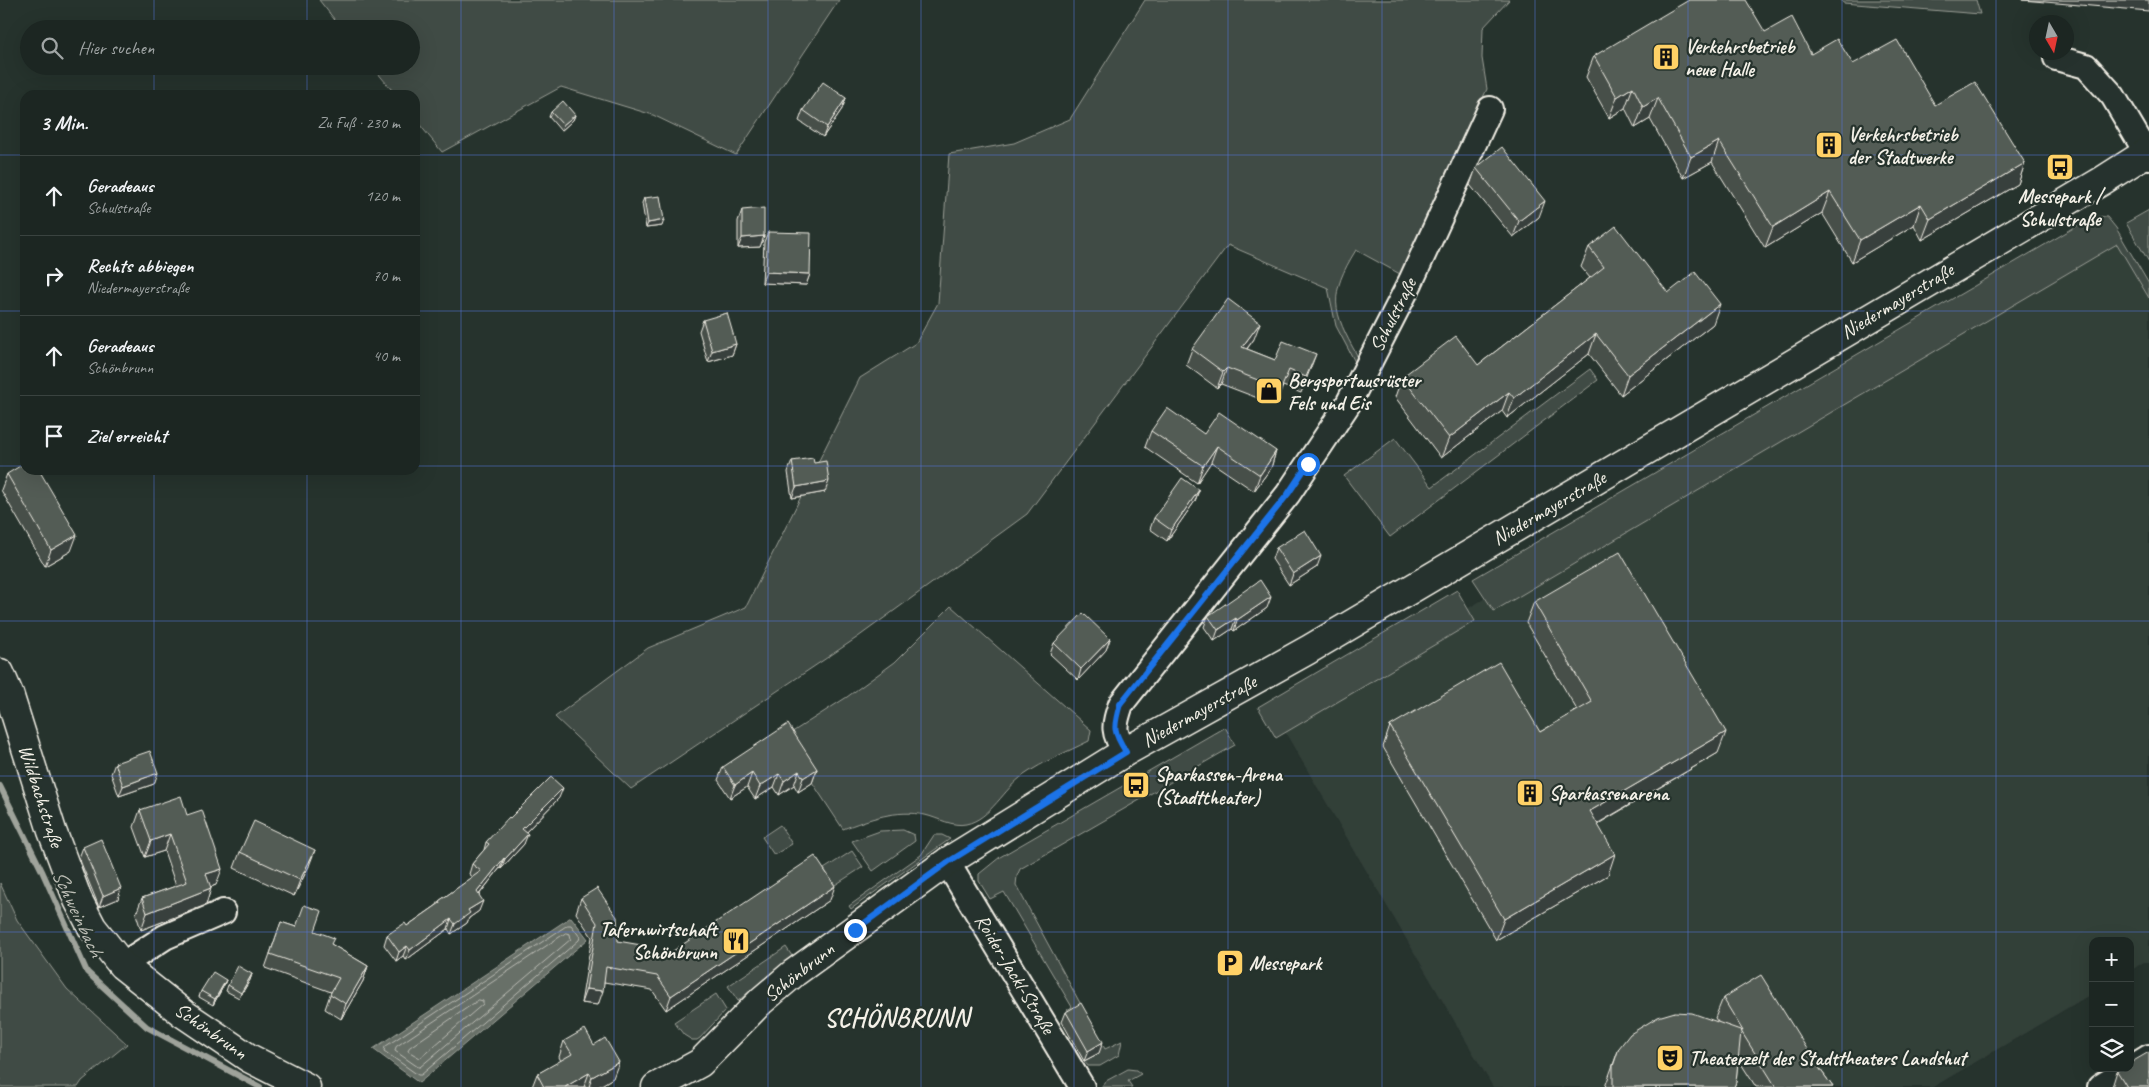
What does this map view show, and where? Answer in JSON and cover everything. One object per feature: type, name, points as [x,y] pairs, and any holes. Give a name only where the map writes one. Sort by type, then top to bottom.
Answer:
[{"type":"main road","name":"Niedermayerstraße","points":[[948,862],[1126,752],[1308,650],[2148,154]]},
{"type":"main road","name":"Wildbachstraße","points":[[0,673],[9,694],[52,831],[78,900],[92,927],[122,965]]},
{"type":"main road","name":"Schönbrunn","points":[[656,1087],[694,1075],[761,1001],[794,973],[948,862]]},
{"type":"main road","name":"Schönbrunn","points":[[122,965],[216,1037],[249,1058],[306,1087]]},
{"type":"street","points":[[2064,60],[2086,66],[2113,96],[2148,154]]},
{"type":"street","name":"Schulstraße","points":[[1126,752],[1117,738],[1114,724],[1120,704],[1288,494],[1348,404],[1411,280],[1490,109]]},
{"type":"street","name":"Roider-Jackl-Straße","points":[[948,862],[1082,1087]]},
{"type":"street","points":[[122,965],[165,936],[223,912]]},
{"type":"street","points":[[2100,1087],[2149,1057]]},
{"type":"shaded area","points":[[319,0],[839,0],[736,155],[653,115],[561,87],[442,152],[420,125],[420,90],[392,90],[379,75],[420,75],[420,20],[335,20]]},
{"type":"shaded area","points":[[1145,0],[1509,0],[1483,28],[1482,58],[1487,89],[1400,274],[1356,250],[1341,279],[1337,291],[1338,314],[1357,355],[1355,362],[1336,326],[1328,288],[1228,245],[1027,514],[858,637],[631,789],[555,717],[648,648],[746,607],[860,378],[916,343],[938,303],[949,154],[1014,143],[1070,119]]},
{"type":"shaded area","points":[[1841,0],[1976,0],[1980,14],[1843,3]]},
{"type":"shaded area","points":[[2149,210],[2149,262],[2126,223]]},
{"type":"shaded area","points":[[2094,216],[2107,217],[2116,228],[2149,284],[2149,298],[2117,244],[1494,611],[1473,579]]},
{"type":"shaded area","points":[[2116,228],[2149,284],[2149,962],[2144,962],[2134,968],[2134,937],[2089,937],[2089,995],[1933,1087],[1493,1087],[1278,720]]},
{"type":"shaded area","points":[[1590,369],[1598,380],[1390,537],[1344,476],[1395,438],[1432,487]]},
{"type":"shaded area","points":[[1457,590],[1475,621],[1276,738],[1258,707]]},
{"type":"shaded area","points":[[951,606],[1091,730],[1089,741],[1024,775],[1010,787],[990,810],[975,821],[961,825],[925,815],[904,813],[883,816],[843,829],[783,738],[847,697],[895,662]]},
{"type":"shaded area","points":[[1225,727],[1235,745],[1020,869],[1017,876],[1016,885],[1105,1049],[1122,1041],[1119,1055],[1100,1066],[1088,1066],[1084,1061],[1099,1053],[1067,1010],[1072,1007],[1004,892],[990,899],[979,881],[979,874],[1000,857]]},
{"type":"shaded area","points":[[780,825],[792,844],[774,855],[762,837]]},
{"type":"shaded area","points":[[903,830],[914,835],[915,841],[873,871],[852,841],[880,831]]},
{"type":"shaded area","points":[[934,835],[942,835],[950,839],[851,909],[849,906],[921,855]]},
{"type":"shaded area","points":[[852,851],[863,867],[835,885],[824,869]]},
{"type":"shaded area","points":[[0,883],[17,920],[67,989],[127,1044],[82,1081],[78,1087],[0,1087]]},
{"type":"shaded area","points":[[786,947],[792,956],[738,1001],[728,986]]},
{"type":"shaded area","points":[[716,994],[726,1010],[697,1040],[692,1040],[684,1035],[674,1022]]},
{"type":"shaded area","points":[[1128,1069],[1136,1070],[1141,1074],[1128,1081],[1132,1087],[1101,1087],[1106,1081]]},
{"type":"water","points":[[571,917],[588,939],[419,1083],[373,1049]]},
{"type":"building","name":"Verkehrsbetrieb der Stadtwerke","points":[[1689,0],[1746,0],[1765,32],[1792,17],[1811,54],[1837,39],[1853,64],[1897,40],[1935,105],[1975,82],[2025,163],[1930,219],[1921,204],[1860,240],[1830,192],[1773,227],[1719,141],[1691,157],[1658,98],[1643,107],[1633,87],[1617,97],[1594,56]]},
{"type":"building","points":[[823,82],[846,98],[827,127],[803,110]]},
{"type":"building","points":[[563,101],[575,115],[563,125],[551,112]]},
{"type":"building","points":[[1502,147],[1545,201],[1519,221],[1476,168]]},
{"type":"building","points":[[660,196],[664,220],[648,223],[644,198]]},
{"type":"building","points":[[764,208],[764,236],[742,238],[742,210]]},
{"type":"building","points":[[1616,226],[1668,293],[1695,272],[1720,304],[1628,375],[1596,334],[1514,398],[1509,392],[1449,438],[1402,377],[1456,336],[1478,365],[1604,267],[1589,247]]},
{"type":"building","points":[[768,232],[811,233],[810,274],[766,272]]},
{"type":"building","points":[[1228,299],[1260,323],[1242,347],[1275,360],[1283,341],[1316,354],[1306,377],[1289,370],[1281,389],[1227,368],[1223,372],[1192,349]]},
{"type":"building","points":[[727,313],[736,344],[712,351],[703,320]]},
{"type":"building","points":[[1167,408],[1204,434],[1219,412],[1276,451],[1260,475],[1217,446],[1203,466],[1151,431]]},
{"type":"building","points":[[813,458],[814,463],[826,461],[829,481],[796,487],[792,461]]},
{"type":"building","points":[[20,466],[20,475],[42,475],[77,535],[51,550],[7,474]]},
{"type":"building","points":[[1182,478],[1199,490],[1171,530],[1154,518]]},
{"type":"building","points":[[1305,530],[1321,556],[1293,574],[1276,548]]},
{"type":"building","name":"Sparkassenarena","points":[[1620,552],[1726,732],[1590,811],[1615,854],[1504,919],[1390,726],[1499,662],[1540,732],[1592,702],[1534,602]]},
{"type":"building","points":[[1260,580],[1271,597],[1237,620],[1236,618],[1218,630],[1208,616]]},
{"type":"building","points":[[1083,613],[1110,639],[1081,669],[1054,643]]},
{"type":"building","points":[[788,724],[817,769],[803,778],[799,771],[784,781],[779,774],[760,786],[752,773],[735,785],[723,767]]},
{"type":"building","points":[[150,751],[158,773],[123,786],[115,763]]},
{"type":"building","points":[[551,777],[563,788],[522,829],[528,834],[504,858],[477,892],[483,901],[468,910],[470,913],[455,924],[451,919],[410,950],[407,946],[399,952],[387,935],[405,923],[407,926],[481,871],[472,864],[489,844],[486,842]]},
{"type":"building","points":[[181,796],[187,815],[202,810],[222,869],[206,874],[211,888],[147,913],[142,898],[187,882],[170,834],[151,841],[140,810]]},
{"type":"building","points":[[254,821],[315,850],[300,880],[240,852]]},
{"type":"building","points":[[101,839],[121,888],[103,896],[83,847]]},
{"type":"building","points":[[815,856],[835,886],[671,996],[657,976],[606,967],[603,991],[586,989],[597,923],[581,898],[597,888],[617,917],[618,941],[641,945],[639,955],[661,959]]},
{"type":"building","points":[[304,905],[322,911],[315,931],[334,938],[331,944],[368,966],[346,1004],[330,994],[339,978],[270,954],[281,922],[296,927]]},
{"type":"building","points":[[238,966],[252,974],[241,993],[228,985]]},
{"type":"building","points":[[213,972],[226,980],[215,999],[201,991]]},
{"type":"building","points":[[1761,975],[1817,1065],[1833,1087],[1776,1087],[1741,1031],[1734,1087],[1613,1087],[1613,1066],[1619,1048],[1630,1034],[1658,1017],[1675,1012],[1692,1013],[1743,1031],[1723,998]]},
{"type":"building","points":[[1081,1003],[1103,1042],[1088,1051],[1066,1012]]},
{"type":"building","points":[[585,1029],[594,1045],[605,1038],[619,1062],[592,1077],[589,1073],[565,1087],[544,1087],[537,1074],[572,1054],[564,1041]]},
{"type":"building","points":[[2149,1052],[2149,1087],[2127,1087],[2118,1072],[2134,1072],[2134,1061]]},
{"type":"waterway","name":"Schweinbach","points":[[0,786],[42,871],[87,972],[147,1027],[260,1087]]},
{"type":"place","name":"Verkehrsbetrieb neue Halle","points":[[1666,57]]},
{"type":"place","name":"Verkehrsbetrieb der Stadtwerke","points":[[1829,145]]},
{"type":"place","name":"Messepark / Schulstraße","points":[[2060,167]]},
{"type":"place","name":"Bergsportausrüster Fels und Eis","points":[[1269,391]]},
{"type":"place","name":"Sparkassen-Arena (Stadttheater)","points":[[1136,785]]},
{"type":"place","name":"Sparkassenarena","points":[[1530,793]]},
{"type":"place","name":"Tafernwirtschaft Schönbrunn","points":[[736,941]]},
{"type":"place","name":"Messepark","points":[[1230,963]]},
{"type":"place","name":"Theaterzelt des Stadttheaters Landshut","points":[[1670,1058]]},
{"type":"district","name":"SCHÖNBRUNN","points":[[897,1018]]},
{"type":"route","points":[[855,930],[948,862],[1126,752],[1117,738],[1114,724],[1120,704],[1288,494],[1308,464]]}]
